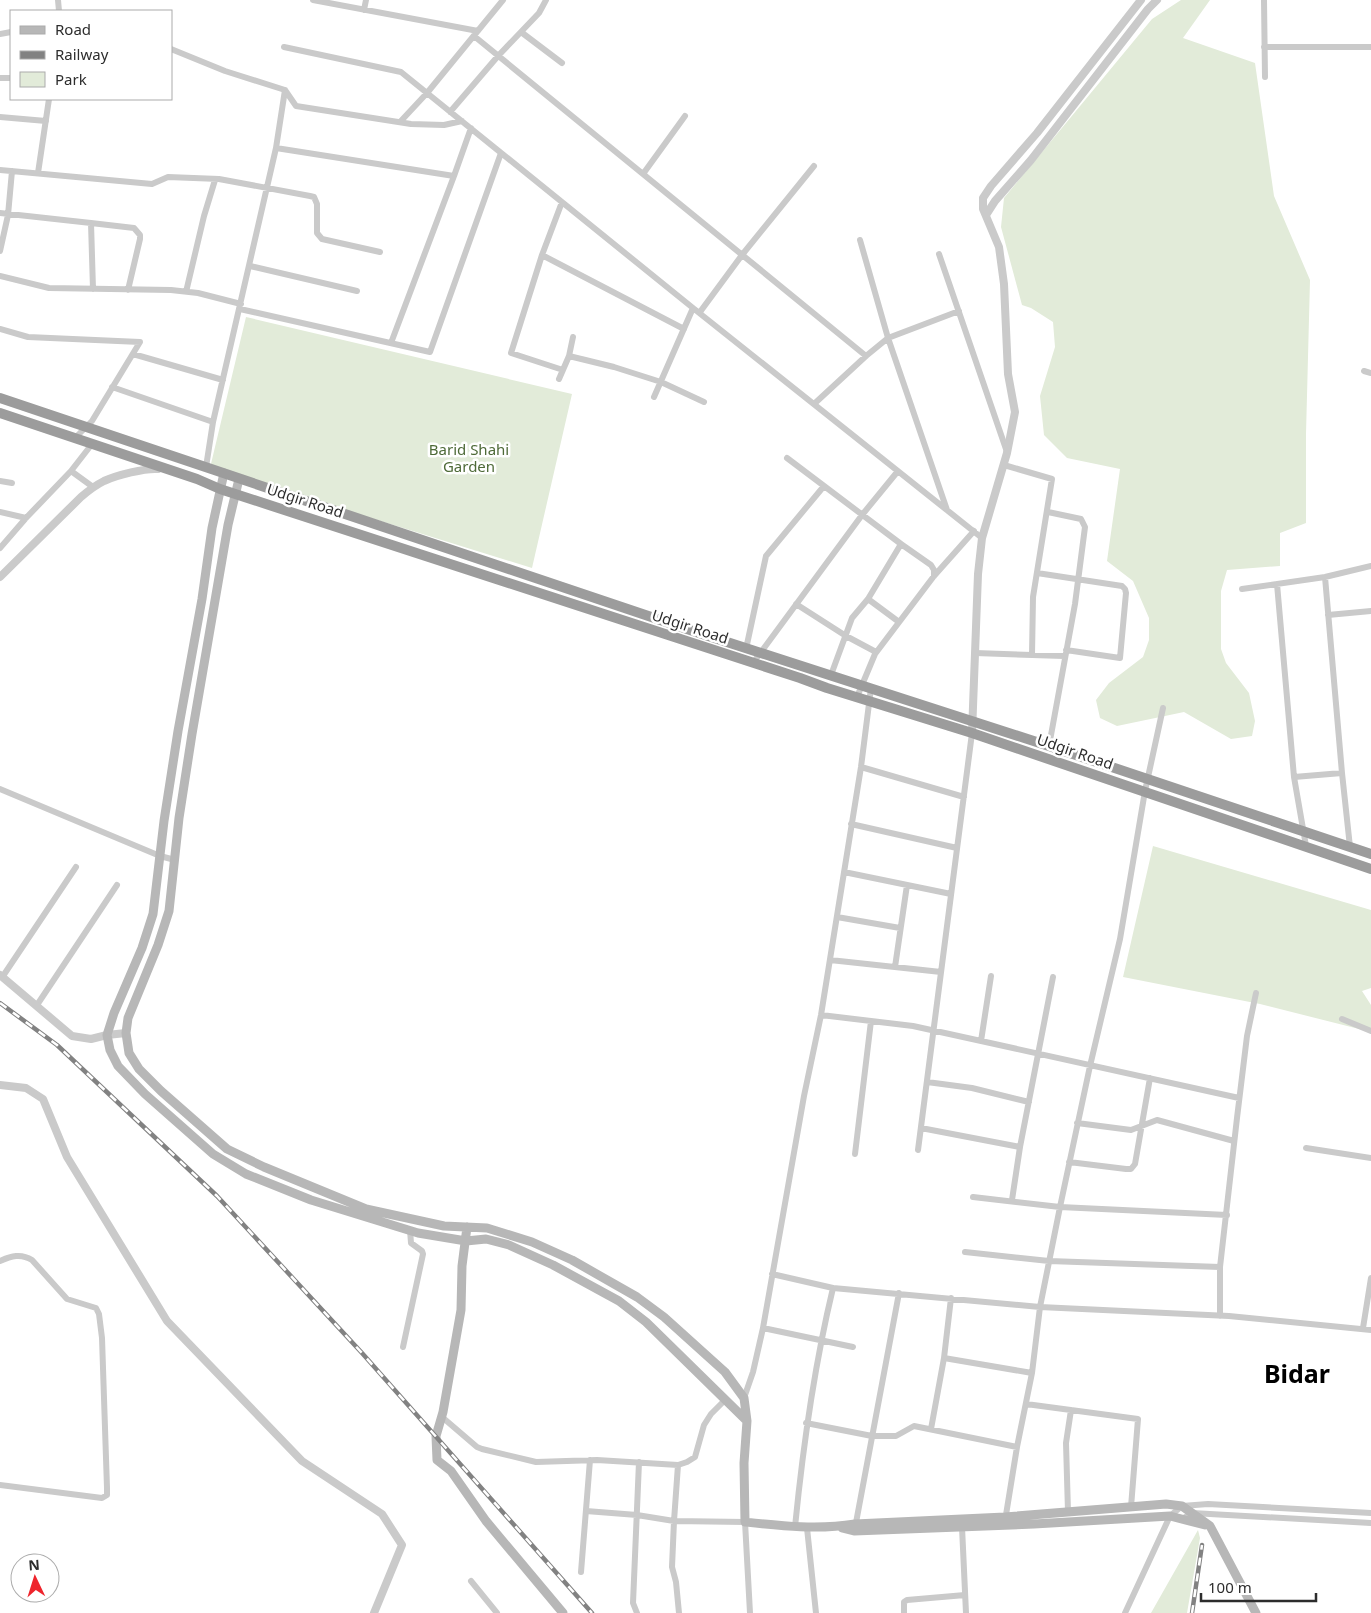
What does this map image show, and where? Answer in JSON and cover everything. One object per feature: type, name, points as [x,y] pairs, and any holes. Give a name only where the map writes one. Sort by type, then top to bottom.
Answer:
[{"type":"highway","name":"Udgir Road","points":[[0,398],[747,648],[1148,778],[1371,854]]},
{"type":"highway","name":"Udgir Road","points":[[0,413],[197,479],[220,489],[748,662],[972,733],[1371,869]]},
{"type":"main road","points":[[224,473],[212,528],[202,599],[178,731],[164,821],[153,914],[142,948],[107,1035],[110,1050],[118,1066],[145,1094],[213,1154],[246,1174],[311,1200],[410,1230],[466,1241],[486,1239],[509,1245],[553,1265],[619,1301],[646,1322],[747,1420]]},
{"type":"main road","points":[[239,479],[234,493],[192,734],[179,818],[169,912],[158,945],[128,1018],[126,1033],[129,1053],[139,1069],[227,1149],[264,1168],[366,1209],[444,1226],[487,1228],[532,1242],[572,1260],[637,1297],[664,1317],[725,1372],[744,1398],[747,1420],[744,1463],[744,1522],[807,1528],[962,1527],[1068,1512],[1166,1504],[1182,1506],[1210,1526],[1256,1613]]},
{"type":"main road","points":[[468,1227],[462,1266],[461,1310],[442,1417],[436,1436],[437,1460],[451,1471],[486,1521],[560,1612]]},
{"type":"main road","points":[[855,1528],[1005,1521],[1064,1522],[1170,1516],[1210,1526]]},
{"type":"street","points":[[314,0],[476,33],[498,56],[866,356]]},
{"type":"street","points":[[364,10],[366,0]]},
{"type":"street","points":[[400,122],[427,93],[503,0]]},
{"type":"street","points":[[450,112],[498,56],[539,13],[546,0]]},
{"type":"street","points":[[918,1150],[972,733],[978,574],[982,538],[1004,465],[1015,412],[1008,374],[1004,284],[998,247],[983,209],[983,198],[991,186],[1037,133],[1141,0]]},
{"type":"street","points":[[986,215],[995,201],[1031,160],[1148,9],[1157,0]]},
{"type":"street","points":[[1264,0],[1265,77]]},
{"type":"street","points":[[521,32],[562,63]]},
{"type":"street","points":[[284,47],[401,72],[982,538]]},
{"type":"street","points":[[1264,47],[1371,47]]},
{"type":"street","points":[[172,49],[225,71],[285,90],[296,106],[400,122],[444,125],[462,121]]},
{"type":"street","points":[[206,467],[213,422],[268,188],[285,90]]},
{"type":"street","points":[[38,174],[49,100]]},
{"type":"street","points":[[643,174],[686,116]]},
{"type":"street","points":[[0,117],[46,121]]},
{"type":"street","points":[[391,343],[471,128]]},
{"type":"street","points":[[276,148],[454,176]]},
{"type":"street","points":[[0,276],[49,288],[171,290],[198,293],[240,306],[430,352],[501,153]]},
{"type":"street","points":[[700,312],[742,255],[814,166]]},
{"type":"street","points":[[0,170],[152,184],[168,177],[196,177],[215,180],[220,178],[268,188],[314,198],[317,204],[317,233],[322,239],[380,252]]},
{"type":"street","points":[[0,251],[8,215],[12,171]]},
{"type":"street","points":[[186,292],[204,216],[215,180]]},
{"type":"street","points":[[562,202],[542,255],[510,353],[563,370]]},
{"type":"street","points":[[0,214],[134,228],[140,235],[140,239],[128,290]]},
{"type":"street","points":[[92,223],[93,289]]},
{"type":"street","points":[[860,240],[888,338],[947,510]]},
{"type":"street","points":[[939,254],[1007,453]]},
{"type":"street","points":[[542,255],[684,329]]},
{"type":"street","points":[[250,266],[356,291]]},
{"type":"street","points":[[654,397],[693,308]]},
{"type":"street","points":[[814,404],[888,338],[959,311]]},
{"type":"street","points":[[0,329],[28,337],[140,342],[92,421],[75,438]]},
{"type":"street","points":[[559,379],[569,356],[573,337]]},
{"type":"street","points":[[133,354],[223,380]]},
{"type":"street","points":[[569,356],[614,367],[661,382],[704,402]]},
{"type":"street","points":[[112,386],[213,422]]},
{"type":"street","points":[[0,548],[71,471],[92,444]]},
{"type":"street","points":[[787,458],[931,565],[934,570],[934,576]]},
{"type":"street","points":[[1004,465],[1052,480],[1033,597],[1032,655]]},
{"type":"street","points":[[0,577],[81,497],[94,487],[106,480],[148,468],[168,470]]},
{"type":"street","points":[[71,471],[94,487]]},
{"type":"street","points":[[748,662],[760,652],[862,515],[898,471]]},
{"type":"street","points":[[0,481],[12,483]]},
{"type":"street","points":[[748,662],[747,648],[766,556],[824,486]]},
{"type":"street","points":[[0,512],[26,518]]},
{"type":"street","points":[[1048,512],[1081,519],[1085,527],[1075,604],[1049,746]]},
{"type":"street","points":[[744,1398],[753,1372],[763,1328],[804,1096],[821,1015],[861,767],[870,701],[867,687],[876,652],[934,576],[974,531]]},
{"type":"street","points":[[831,675],[852,618],[868,599],[901,544]]},
{"type":"street","points":[[1242,589],[1325,577],[1371,566]]},
{"type":"street","points":[[976,653],[1032,655],[1065,653],[1120,658],[1126,589],[1122,586],[1037,573]]},
{"type":"street","points":[[1325,577],[1350,847]]},
{"type":"street","points":[[1277,584],[1294,777],[1306,846]]},
{"type":"street","points":[[868,599],[899,622]]},
{"type":"street","points":[[796,604],[846,636],[876,652]]},
{"type":"street","points":[[1328,615],[1371,611]]},
{"type":"street","points":[[858,697],[867,687]]},
{"type":"street","points":[[1005,1521],[1032,1373],[1040,1307],[1049,1260],[1090,1066],[1120,939],[1145,792],[1163,708]]},
{"type":"street","points":[[861,767],[964,797]]},
{"type":"street","points":[[1294,777],[1342,773]]},
{"type":"street","points":[[0,789],[160,856],[175,860]]},
{"type":"street","points":[[851,824],[957,848]]},
{"type":"street","points":[[76,867],[1,976],[72,1036],[91,1039],[126,1033]]},
{"type":"street","points":[[844,872],[952,894]]},
{"type":"street","points":[[37,1005],[117,885]]},
{"type":"street","points":[[895,968],[907,885]]},
{"type":"street","points":[[837,917],[900,928]]},
{"type":"street","points":[[830,960],[941,972]]},
{"type":"street","points":[[981,1041],[991,976]]},
{"type":"street","points":[[1012,1200],[1028,1102],[1053,977]]},
{"type":"street","points":[[1220,1316],[1220,1267],[1234,1141],[1247,1036],[1256,992]]},
{"type":"street","points":[[821,1015],[913,1026],[1239,1098]]},
{"type":"street","points":[[1342,1019],[1371,1031]]},
{"type":"street","points":[[855,1154],[871,1021]]},
{"type":"street","points":[[1069,1162],[1131,1168],[1134,1164],[1150,1078]]},
{"type":"street","points":[[927,1082],[972,1088],[1028,1102]]},
{"type":"street","points":[[0,1085],[26,1088],[43,1099],[67,1157],[167,1321],[302,1461],[382,1514],[402,1545],[374,1613]]},
{"type":"street","points":[[1078,1123],[1131,1130],[1157,1120],[1234,1141]]},
{"type":"street","points":[[921,1128],[1020,1146]]},
{"type":"street","points":[[1306,1148],[1371,1158]]},
{"type":"street","points":[[972,1197],[1012,1200],[1060,1207],[1227,1215]]},
{"type":"street","points":[[403,1346],[423,1254],[411,1242],[410,1230]]},
{"type":"street","points":[[965,1252],[1049,1260],[1220,1267]]},
{"type":"street","points":[[0,1261],[10,1256],[25,1256],[32,1260],[67,1298],[96,1308],[102,1338],[107,1495],[102,1498],[0,1485]]},
{"type":"street","points":[[772,1274],[833,1288],[1040,1307],[1220,1316],[1371,1330]]},
{"type":"street","points":[[1363,1328],[1371,1278]]},
{"type":"street","points":[[795,1527],[806,1423],[820,1340],[833,1288]]},
{"type":"street","points":[[855,1528],[899,1293]]},
{"type":"street","points":[[931,1429],[944,1358],[951,1298]]},
{"type":"street","points":[[763,1328],[852,1347]]},
{"type":"street","points":[[944,1358],[1032,1373]]},
{"type":"street","points":[[442,1417],[482,1449],[536,1462],[590,1460],[678,1465],[695,1458],[704,1425],[711,1414],[725,1400]]},
{"type":"street","points":[[1026,1404],[1138,1419],[1131,1507]]},
{"type":"street","points":[[1068,1512],[1066,1443],[1071,1410]]},
{"type":"street","points":[[806,1423],[872,1436],[896,1436],[914,1426],[1017,1447]]},
{"type":"street","points":[[580,1572],[590,1460]]},
{"type":"street","points":[[637,1613],[633,1603],[639,1462]]},
{"type":"street","points":[[678,1465],[672,1567],[676,1582],[679,1613]]},
{"type":"street","points":[[1125,1613],[1170,1516],[1182,1506],[1225,1504],[1371,1513]]},
{"type":"street","points":[[586,1511],[674,1521],[744,1522],[750,1613]]},
{"type":"street","points":[[1182,1519],[1192,1513],[1371,1523]]},
{"type":"street","points":[[962,1527],[966,1613]]},
{"type":"street","points":[[807,1528],[816,1613]]},
{"type":"street","points":[[471,1581],[497,1613]]},
{"type":"street","points":[[904,1613],[904,1602],[907,1600],[965,1596]]},
{"type":"green space","points":[[1181,0],[1210,0],[1183,38],[1255,63],[1274,196],[1310,280],[1306,523],[1280,533],[1280,566],[1227,570],[1221,591],[1221,649],[1226,663],[1249,693],[1255,721],[1252,736],[1231,739],[1184,712],[1117,726],[1100,718],[1096,700],[1109,683],[1143,657],[1149,640],[1149,618],[1133,581],[1107,561],[1120,469],[1067,458],[1044,435],[1040,396],[1055,347],[1053,322],[1031,308],[1022,305],[1001,227],[1004,198],[1152,19]]},
{"type":"green space","name":"Barid Shahi Garden","points":[[246,317],[572,394],[532,568],[210,468]]},
{"type":"green space","points":[[1153,846],[1371,910],[1371,988],[1362,991],[1371,1005],[1371,1032],[1260,1004],[1123,977]]},
{"type":"green space","points":[[1198,1530],[1200,1538],[1187,1613],[1151,1613]]},
{"type":"railway","points":[[0,1003],[57,1045],[217,1196],[362,1353],[592,1613]]},
{"type":"railway","points":[[1192,1613],[1202,1545]]},
{"type":"district","name":"Bidar","points":[[1297,1374]]}]
